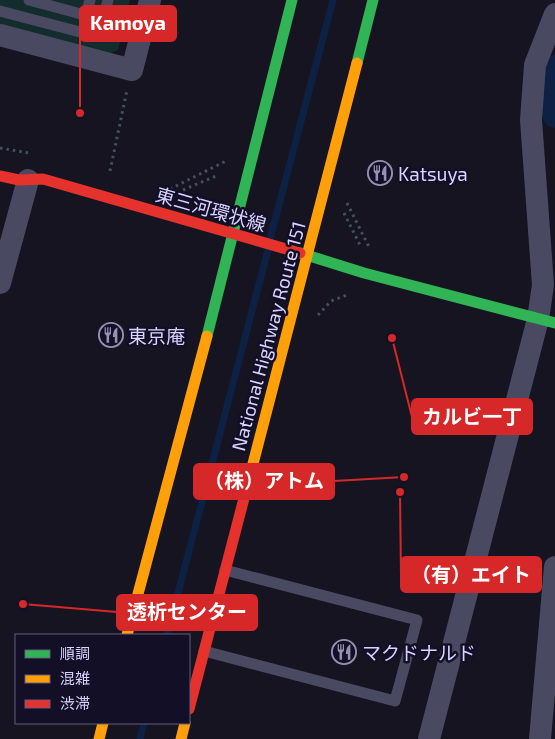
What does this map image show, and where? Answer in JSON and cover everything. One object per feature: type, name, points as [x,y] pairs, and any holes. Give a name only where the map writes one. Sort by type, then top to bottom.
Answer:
[{"type":"main road","points":[[127,634],[235,233],[292,0]]},
{"type":"main road","name":"National Highway Route 151","points":[[190,706],[373,0]]},
{"type":"main road","name":"東三河環状線","points":[[0,176],[28,180],[43,179],[259,240],[378,277],[546,321]]},
{"type":"main road","points":[[99,739],[103,724]]},
{"type":"main road","points":[[181,739],[185,724]]},
{"type":"street","points":[[0,36],[132,70],[150,0]]},
{"type":"street","points":[[429,739],[546,321],[530,120],[534,66],[555,14]]},
{"type":"street","points":[[0,283],[28,180]]},
{"type":"street","points":[[540,739],[555,567]]},
{"type":"lane","points":[[29,0],[80,14],[87,11],[90,0]]},
{"type":"lane","points":[[0,11],[80,32],[93,32],[101,26],[108,0]]},
{"type":"lane","points":[[204,652],[395,701],[417,620],[226,570]]},
{"type":"path","points":[[110,170],[132,70]]},
{"type":"path","points":[[165,214],[172,188],[226,162],[229,153]]},
{"type":"path","points":[[185,191],[216,176]]},
{"type":"path","points":[[344,199],[370,248],[369,252]]},
{"type":"path","points":[[341,208],[362,250]]},
{"type":"green space","points":[[0,0],[130,0],[118,50],[104,56],[0,28]]},
{"type":"waterway","points":[[270,239],[333,0]]},
{"type":"waterway","points":[[555,67],[553,79],[555,116]]},
{"type":"waterway","points":[[167,634],[268,250]]},
{"type":"waterway","points":[[140,739],[144,724]]},
{"type":"traffic: fast","points":[[207,336],[292,0]]},
{"type":"traffic: fast","points":[[357,63],[373,0]]},
{"type":"traffic: fast","points":[[300,253],[364,273],[555,323]]},
{"type":"traffic: slow","points":[[248,483],[357,63]]},
{"type":"traffic: slow","points":[[127,634],[207,336]]},
{"type":"traffic: slow","points":[[99,739],[103,724]]},
{"type":"traffic: slow","points":[[181,739],[185,724]]},
{"type":"traffic: jam","points":[[0,176],[19,180],[43,179],[300,253]]},
{"type":"traffic: jam","points":[[190,705],[248,483]]},
{"type":"place","name":"Kamoya","points":[[80,113]]},
{"type":"place","name":"Katsuya","points":[[380,173]]},
{"type":"place","name":"東京庵","points":[[111,335]]},
{"type":"place","name":"カルビ一丁","points":[[392,338]]},
{"type":"place","name":"（株）アトム","points":[[404,477]]},
{"type":"place","name":"（有）エイト","points":[[400,492]]},
{"type":"place","name":"透析センター","points":[[23,604]]},
{"type":"place","name":"マクドナルド","points":[[344,652]]}]
